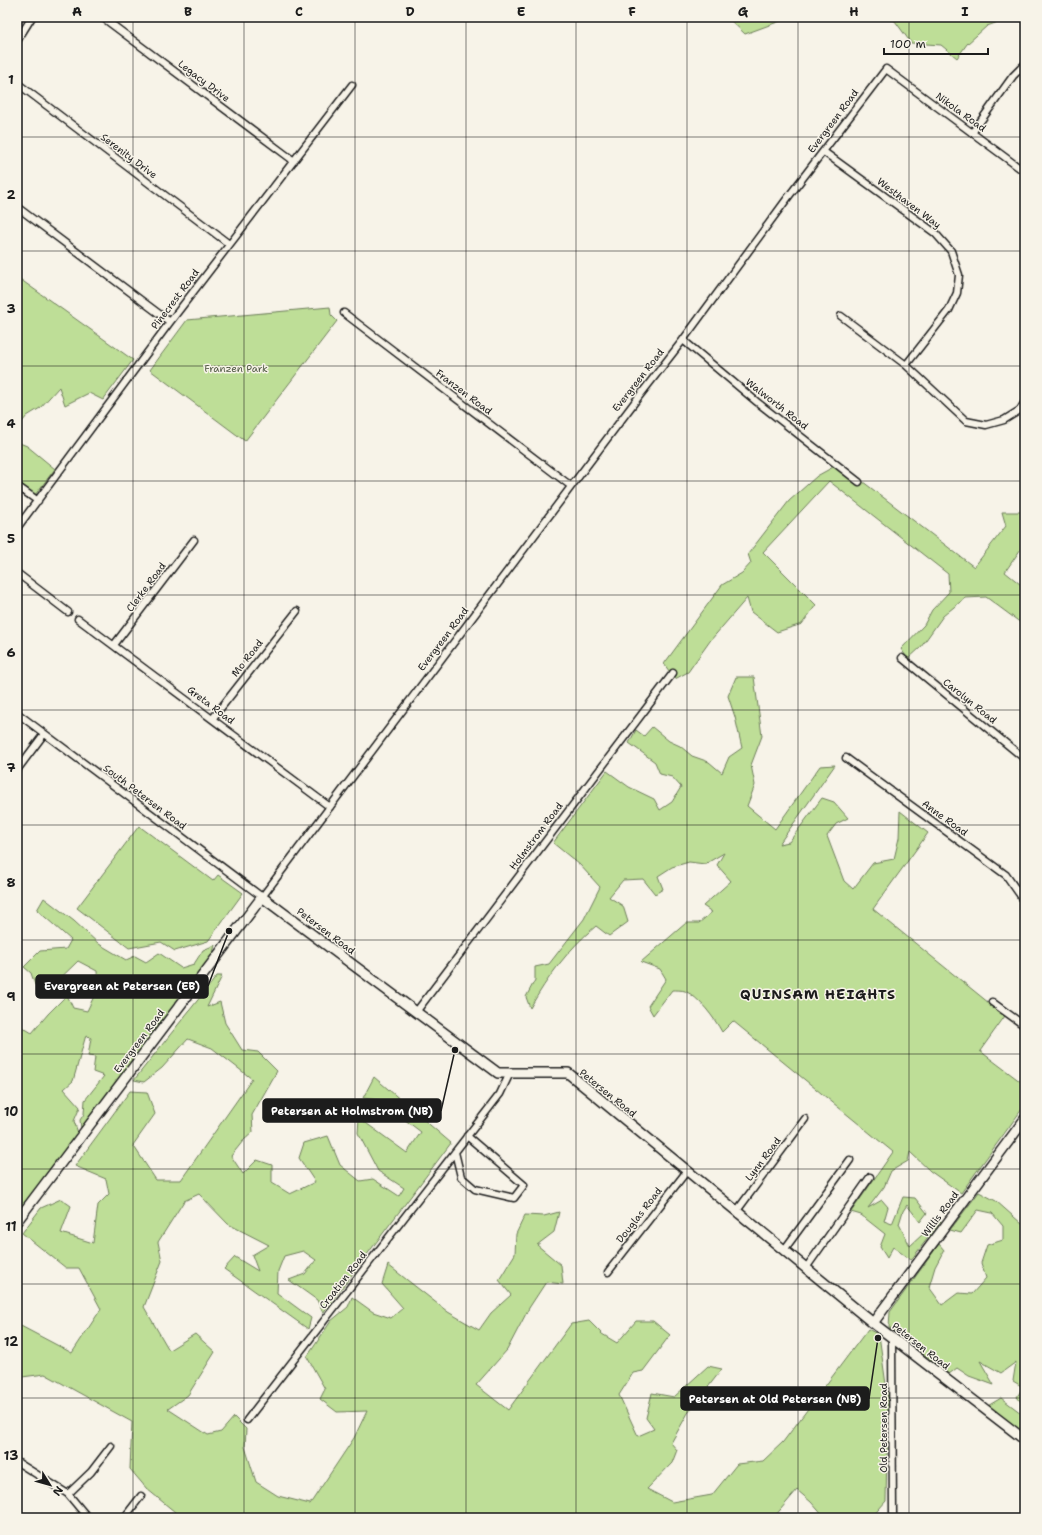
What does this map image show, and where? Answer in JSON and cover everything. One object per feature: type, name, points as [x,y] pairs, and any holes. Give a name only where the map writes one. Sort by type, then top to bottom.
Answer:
[{"type":"street","points":[[17,41],[32,17]]},
{"type":"street","name":"Legacy Drive","points":[[102,17],[294,160]]},
{"type":"street","points":[[972,133],[1013,76],[1025,64]]},
{"type":"street","name":"Nikola Road","points":[[886,69],[1025,172]]},
{"type":"street","name":"Evergreen Road","points":[[17,1222],[886,69]]},
{"type":"street","name":"Serenity Drive","points":[[17,83],[229,244]]},
{"type":"street","name":"Pinecrest Road","points":[[17,528],[170,322],[352,85]]},
{"type":"street","name":"Westhaven Way","points":[[824,152],[935,233],[951,251],[959,275],[957,293],[949,310],[906,365]]},
{"type":"street","points":[[17,207],[170,322]]},
{"type":"street","name":"Franzen Road","points":[[344,313],[571,486]]},
{"type":"street","points":[[841,316],[906,365],[966,421],[986,424],[1004,420],[1020,410],[1025,402]]},
{"type":"street","name":"Walworth Road","points":[[683,340],[757,402],[859,482]]},
{"type":"street","points":[[17,486],[38,501]]},
{"type":"street","name":"Clerke Road","points":[[114,645],[194,540]]},
{"type":"street","points":[[17,573],[68,612]]},
{"type":"street","name":"Mo Road","points":[[213,718],[297,611]]},
{"type":"street","name":"Greta Road","points":[[78,619],[213,718],[330,807]]},
{"type":"street","name":"Carolyn Road","points":[[902,658],[1025,759]]},
{"type":"street","name":"Holmstrom Road","points":[[416,1012],[672,673]]},
{"type":"street","name":"South Petersen Road","points":[[17,713],[262,897]]},
{"type":"street","points":[[17,770],[44,734]]},
{"type":"street","name":"Anne Road","points":[[846,758],[1006,875],[1025,902]]},
{"type":"street","name":"Petersen Road","points":[[262,897],[498,1073],[568,1073],[873,1323],[1025,1440]]},
{"type":"street","points":[[992,1002],[1025,1026]]},
{"type":"street","name":"Croation Road","points":[[247,1420],[500,1094],[510,1073]]},
{"type":"street","name":"Lynn Road","points":[[736,1212],[805,1118]]},
{"type":"street","name":"Willis Road","points":[[873,1323],[1025,1119]]},
{"type":"street","points":[[455,1152],[461,1177],[475,1189],[514,1198],[524,1185],[467,1136]]},
{"type":"street","points":[[784,1250],[850,1160]]},
{"type":"street","name":"Douglas Road","points":[[608,1272],[687,1171]]},
{"type":"street","points":[[806,1268],[870,1178]]},
{"type":"street","name":"Old Petersen Road","points":[[892,1338],[893,1518]]},
{"type":"street","points":[[68,1494],[91,1472],[111,1446]]},
{"type":"street","points":[[17,1462],[68,1494],[88,1518]]},
{"type":"street","points":[[124,1518],[141,1496]]},
{"type":"green space","points":[[727,17],[786,17],[783,20],[745,34]]},
{"type":"green space","points":[[890,17],[1012,17],[987,26],[967,44],[957,58],[941,45],[911,43],[895,21]]},
{"type":"green space","points":[[17,277],[133,360],[103,400],[89,393],[65,405],[59,387],[40,408],[27,416],[17,428]]},
{"type":"green space","name":"Franzen Park","points":[[330,307],[331,315],[337,321],[245,441],[150,370],[187,320]]},
{"type":"green space","points":[[17,442],[27,446],[55,469],[35,495],[17,481]]},
{"type":"green space","points":[[835,466],[858,478],[974,567],[1006,526],[1002,512],[1022,512],[1025,508],[1025,543],[1005,572],[1025,588],[1025,626],[986,597],[965,598],[943,616],[921,647],[908,659],[901,649],[924,625],[932,610],[949,592],[948,574],[829,481],[763,552],[816,605],[802,624],[777,632],[751,612],[747,598],[710,641],[688,672],[675,679],[664,664],[722,585],[742,573],[751,563],[748,554],[789,501],[817,476]]},
{"type":"green space","points":[[736,677],[754,677],[762,736],[751,765],[755,785],[747,806],[775,829],[820,766],[835,765],[779,844],[789,842],[822,798],[834,802],[848,818],[836,824],[827,836],[844,881],[853,889],[873,863],[894,859],[899,838],[900,811],[928,833],[873,909],[1005,1016],[980,1051],[1025,1085],[1025,1105],[961,1193],[930,1171],[910,1152],[908,1161],[891,1171],[884,1187],[868,1208],[882,1200],[888,1207],[884,1221],[892,1224],[903,1197],[915,1198],[927,1213],[920,1222],[907,1205],[903,1211],[899,1224],[910,1246],[923,1234],[930,1222],[941,1221],[911,1260],[893,1247],[887,1258],[880,1247],[885,1234],[861,1215],[851,1212],[893,1152],[733,1021],[722,1032],[706,1009],[690,994],[684,991],[672,990],[653,1015],[648,1006],[666,979],[660,969],[641,962],[686,923],[699,923],[712,912],[703,906],[731,881],[717,865],[724,853],[705,864],[689,862],[672,867],[658,876],[663,889],[655,894],[643,879],[623,880],[609,897],[623,906],[628,922],[609,936],[596,926],[576,944],[559,964],[530,1008],[526,997],[535,980],[535,967],[549,964],[584,919],[600,887],[580,865],[553,843],[607,771],[629,787],[654,799],[660,810],[672,802],[681,787],[672,777],[660,774],[655,762],[629,743],[636,730],[644,736],[652,727],[669,741],[680,746],[692,756],[709,762],[722,773],[729,757],[742,748],[735,717],[728,696]]},
{"type":"green space","points":[[139,826],[213,881],[218,875],[243,893],[208,941],[175,951],[161,942],[129,948],[77,908]]},
{"type":"green space","points":[[44,898],[74,921],[99,944],[126,960],[135,956],[146,962],[159,953],[181,968],[194,964],[203,950],[215,945],[212,957],[81,1129],[80,1120],[84,1114],[85,1100],[104,1076],[93,1072],[95,1057],[88,1056],[91,1038],[86,1035],[73,1081],[64,1089],[80,1107],[74,1121],[78,1133],[17,1216],[17,1024],[32,1033],[67,995],[73,1008],[87,1011],[98,988],[97,971],[78,961],[48,990],[35,985],[31,973],[24,967],[40,951],[66,949],[71,940],[37,910]]},
{"type":"green space","points":[[217,976],[222,976],[207,1007],[220,1002],[225,1023],[242,1050],[258,1052],[277,1071],[252,1115],[253,1132],[243,1141],[231,1156],[243,1174],[257,1160],[272,1165],[272,1183],[290,1194],[315,1182],[299,1158],[304,1143],[328,1136],[340,1165],[360,1181],[373,1179],[399,1196],[404,1188],[378,1171],[358,1133],[359,1118],[407,1153],[421,1132],[379,1100],[363,1098],[374,1077],[451,1143],[323,1313],[317,1300],[289,1280],[305,1274],[316,1260],[303,1251],[284,1256],[278,1271],[277,1293],[311,1318],[308,1329],[224,1269],[235,1257],[258,1271],[252,1255],[269,1245],[228,1224],[199,1194],[184,1201],[158,1242],[162,1261],[144,1307],[169,1350],[195,1334],[215,1352],[188,1395],[168,1409],[208,1435],[221,1432],[234,1417],[246,1429],[245,1447],[256,1482],[278,1496],[310,1504],[354,1438],[367,1411],[337,1412],[320,1399],[325,1389],[307,1357],[331,1321],[348,1307],[352,1297],[373,1312],[391,1318],[403,1308],[382,1284],[388,1265],[448,1312],[479,1330],[491,1313],[511,1295],[499,1280],[515,1254],[516,1234],[525,1215],[544,1216],[559,1212],[554,1232],[537,1245],[561,1265],[563,1284],[546,1282],[529,1308],[507,1350],[476,1385],[508,1410],[571,1324],[589,1321],[602,1334],[617,1343],[636,1321],[653,1321],[670,1335],[643,1371],[633,1373],[619,1395],[638,1436],[654,1429],[646,1418],[652,1393],[674,1397],[708,1366],[722,1369],[688,1413],[671,1443],[677,1450],[672,1463],[647,1489],[672,1502],[712,1495],[737,1464],[763,1461],[783,1442],[868,1329],[879,1335],[888,1399],[886,1501],[871,1518],[825,1518],[811,1502],[797,1490],[775,1516],[778,1518],[171,1518],[175,1512],[147,1489],[130,1469],[132,1422],[45,1374],[22,1377],[17,1369],[17,1324],[72,1353],[101,1309],[79,1268],[66,1268],[22,1233],[41,1208],[61,1199],[71,1206],[61,1233],[93,1243],[98,1205],[109,1194],[106,1179],[75,1166],[130,1091],[147,1092],[155,1114],[133,1145],[156,1180],[181,1180],[252,1079],[212,1048],[188,1039],[162,1068],[144,1082],[134,1080]]},
{"type":"green space","points":[[979,1192],[996,1201],[1022,1224],[1025,1223],[1025,1401],[1022,1403],[1017,1397],[1023,1387],[1013,1381],[1016,1362],[1001,1373],[980,1361],[994,1385],[969,1376],[957,1368],[949,1374],[889,1327],[890,1312],[939,1244],[944,1250],[935,1267],[929,1287],[942,1305],[958,1293],[972,1294],[986,1278],[981,1263],[987,1245],[1003,1240],[1003,1226],[992,1213],[978,1210],[961,1233],[950,1230]]},
{"type":"green space","points":[[1001,1398],[1025,1416],[1025,1437],[986,1407]]},
{"type":"place","name":"Evergreen at Petersen (EB)","points":[[229,931]]},
{"type":"place","name":"Petersen at Holmstrom (NB)","points":[[455,1050]]},
{"type":"place","name":"Petersen at Old Petersen (NB)","points":[[878,1338]]},
{"type":"district","name":"QUINSAM HEIGHTS","points":[[818,994]]}]
